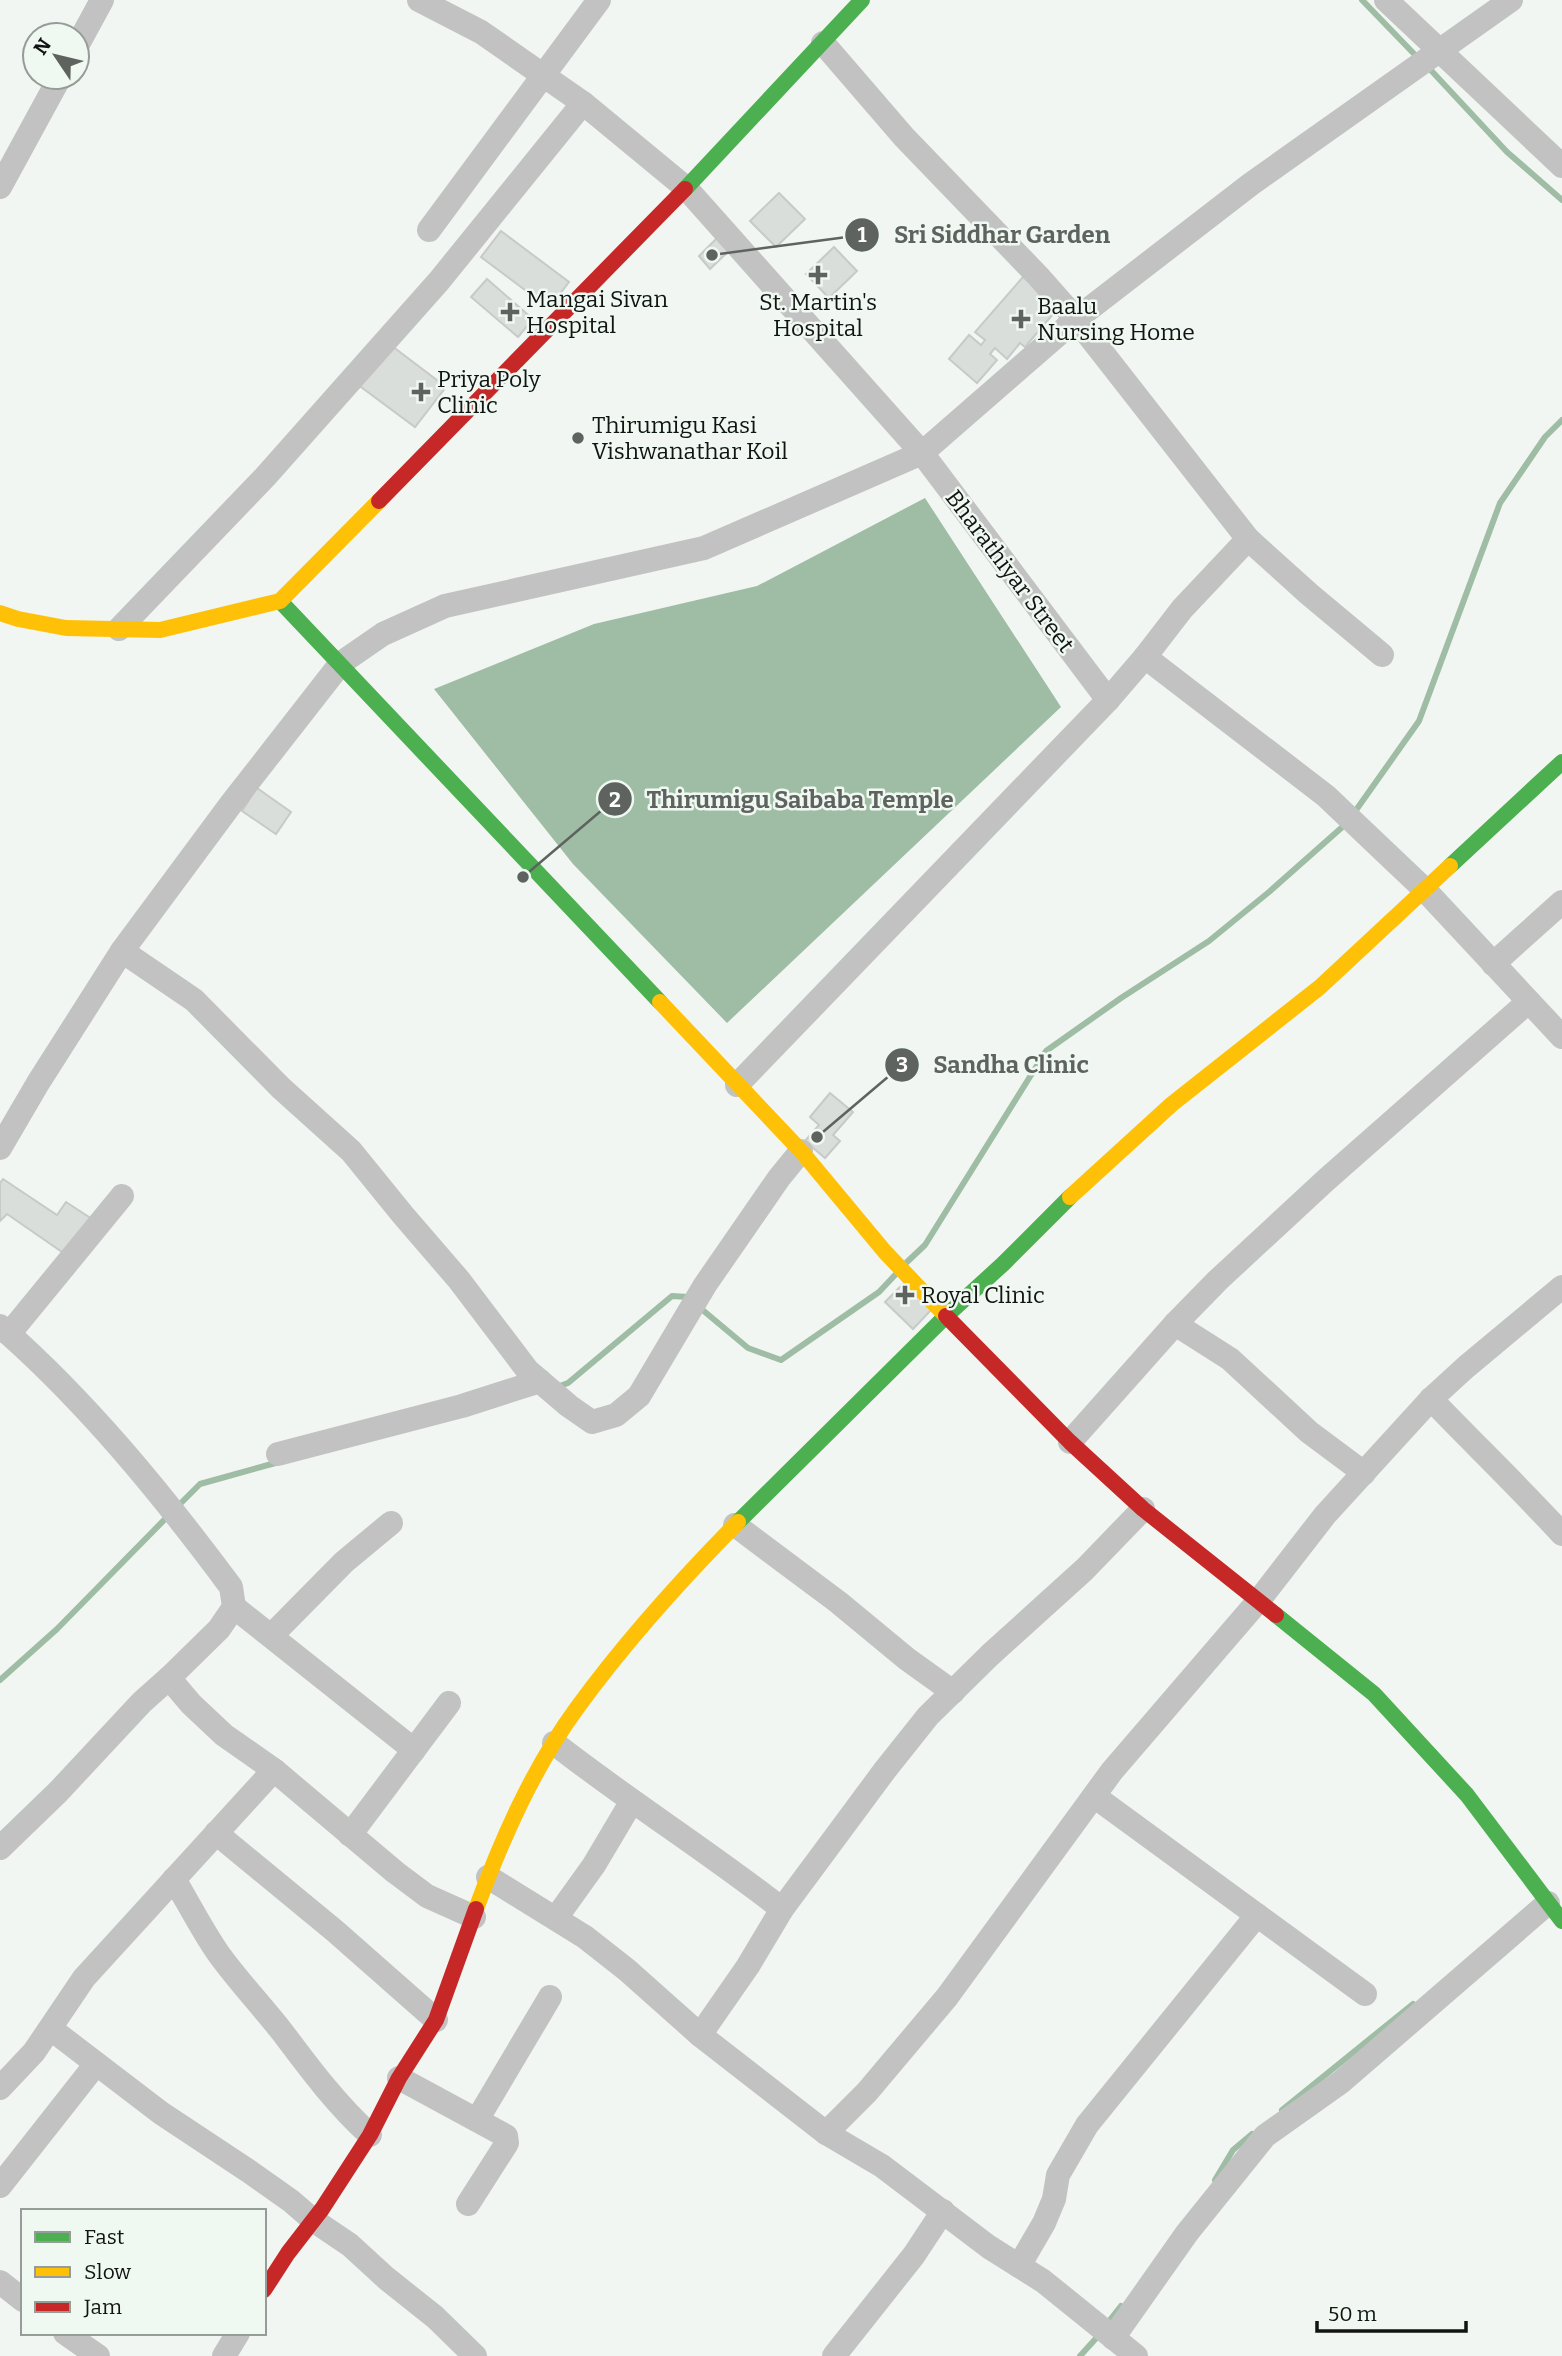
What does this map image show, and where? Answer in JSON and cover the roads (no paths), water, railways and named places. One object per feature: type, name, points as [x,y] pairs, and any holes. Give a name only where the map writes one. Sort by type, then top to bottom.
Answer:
[{"type":"street","points":[[91,21],[102,0]]},
{"type":"street","name":"Bharathiyar Street","points":[[419,0],[481,32],[583,103],[686,188],[922,453],[1108,700]]},
{"type":"street","points":[[429,230],[598,0]]},
{"type":"street","points":[[0,613],[66,628],[160,630],[280,601],[686,188],[862,0]]},
{"type":"street","points":[[1386,0],[1434,54],[1562,166]]},
{"type":"street","points":[[0,1148],[122,951],[341,663],[383,634],[445,607],[704,548],[922,453],[1076,319],[1251,184],[1511,0]]},
{"type":"street","points":[[822,43],[904,137],[1076,319],[1248,539],[1382,655]]},
{"type":"street","points":[[0,187],[52,91]]},
{"type":"street","points":[[119,629],[265,477],[430,291],[583,103]]},
{"type":"street","points":[[737,1084],[1108,700],[1182,609],[1248,539]]},
{"type":"street","points":[[280,601],[801,1151],[885,1252],[1070,1441],[1143,1508],[1374,1694],[1467,1795],[1557,1915],[1341,2082],[1265,2136],[1187,2233],[1123,2346],[1043,2281],[989,2247],[882,2166],[826,2133],[700,2035],[627,1970],[585,1937],[488,1877]]},
{"type":"street","points":[[1145,657],[1326,796],[1424,888],[1562,1037]]},
{"type":"street","points":[[266,2287],[370,2135],[399,2078],[436,2020],[488,1877],[526,1793],[554,1743],[607,1669],[654,1613],[813,1446],[852,1412],[947,1315],[1003,1264],[1040,1224],[1172,1104],[1320,988],[1424,888],[1562,762]]},
{"type":"street","points":[[1493,964],[1562,902]]},
{"type":"street","points":[[122,951],[194,1000],[281,1088],[351,1151],[459,1280],[534,1376],[592,1422],[616,1416],[639,1396],[705,1285],[779,1178],[801,1151]]},
{"type":"street","points":[[1070,1441],[1175,1324],[1228,1271],[1326,1180],[1528,1002]]},
{"type":"street","points":[[0,1848],[58,1792],[142,1702],[219,1629],[234,1607],[231,1587],[108,1434],[57,1379],[5,1330],[122,1196]]},
{"type":"street","points":[[826,2133],[867,2092],[947,1997],[1094,1796],[1186,1682],[1259,1600],[1325,1515],[1432,1399],[1562,1287]]},
{"type":"street","points":[[1175,1324],[1230,1359],[1309,1432],[1364,1473]]},
{"type":"street","points":[[278,1454],[462,1406],[534,1376]]},
{"type":"street","points":[[1432,1399],[1479,1450],[1521,1488],[1562,1534]]},
{"type":"street","points":[[700,2035],[741,1976],[782,1909],[928,1716],[1085,1569],[1143,1508]]},
{"type":"street","points":[[272,1635],[344,1562],[391,1523]]},
{"type":"street","points":[[735,1525],[953,1692]]},
{"type":"street","points":[[234,1607],[414,1750]]},
{"type":"street","points":[[169,1678],[191,1704],[224,1735],[274,1770],[427,1896],[474,1917]]},
{"type":"street","points":[[350,1835],[449,1703]]},
{"type":"street","points":[[554,1743],[782,1909]]},
{"type":"street","points":[[0,2088],[34,2052],[84,1978],[274,1770]]},
{"type":"street","points":[[1094,1796],[1365,1994]]},
{"type":"street","points":[[556,1917],[594,1866],[632,1801]]},
{"type":"street","points":[[216,1833],[335,1931],[436,2020]]},
{"type":"street","points":[[174,1879],[217,1952],[233,1973],[328,2092],[370,2135]]},
{"type":"street","points":[[1019,2266],[1044,2223],[1054,2199],[1058,2175],[1087,2124],[1257,1915]]},
{"type":"street","points":[[477,2120],[550,1997]]},
{"type":"street","points":[[51,2029],[161,2113],[261,2179],[350,2245],[435,2317],[475,2356]]},
{"type":"street","points":[[0,2186],[96,2064]]},
{"type":"street","points":[[399,2078],[503,2133],[508,2140],[468,2204]]},
{"type":"street","points":[[834,2356],[914,2255],[943,2211]]},
{"type":"street","points":[[0,2283],[21,2299]]},
{"type":"street","points":[[68,2335],[98,2356]]},
{"type":"street","points":[[224,2356],[237,2335]]},
{"type":"waterway","points":[[1362,0],[1419,59]]},
{"type":"waterway","points":[[1427,66],[1507,152],[1562,200]]},
{"type":"waterway","points":[[1354,813],[1419,721],[1500,503],[1545,437],[1562,420]]},
{"type":"waterway","points":[[907,1262],[925,1245],[1046,1051],[1209,941],[1348,822]]},
{"type":"waterway","points":[[699,1307],[748,1348],[781,1360],[879,1292],[895,1275]]},
{"type":"waterway","points":[[557,1387],[568,1383],[672,1296],[688,1297],[691,1300]]},
{"type":"waterway","points":[[177,1507],[200,1484],[279,1462]]},
{"type":"waterway","points":[[0,1680],[57,1629],[169,1515]]},
{"type":"waterway","points":[[1282,2110],[1413,2004]]},
{"type":"waterway","points":[[1215,2180],[1233,2150],[1252,2134]]},
{"type":"waterway","points":[[1106,2325],[1121,2306]]},
{"type":"waterway","points":[[1080,2356],[1100,2334]]},
{"type":"place","name":"Sri Siddhar Garden","points":[[712,255]]},
{"type":"place","name":"St. Martin's Hospital","points":[[818,275]]},
{"type":"place","name":"Mangai Sivan Hospital","points":[[510,312]]},
{"type":"place","name":"Baalu Nursing Home","points":[[1021,319]]},
{"type":"place","name":"Priya Poly Clinic","points":[[421,392]]},
{"type":"place","name":"Thirumigu Kasi Vishwanathar Koil","points":[[578,438]]},
{"type":"place","name":"Thirumigu Saibaba Temple","points":[[523,877]]},
{"type":"place","name":"Sandha Clinic","points":[[817,1137]]},
{"type":"place","name":"Royal Clinic","points":[[905,1295]]}]
